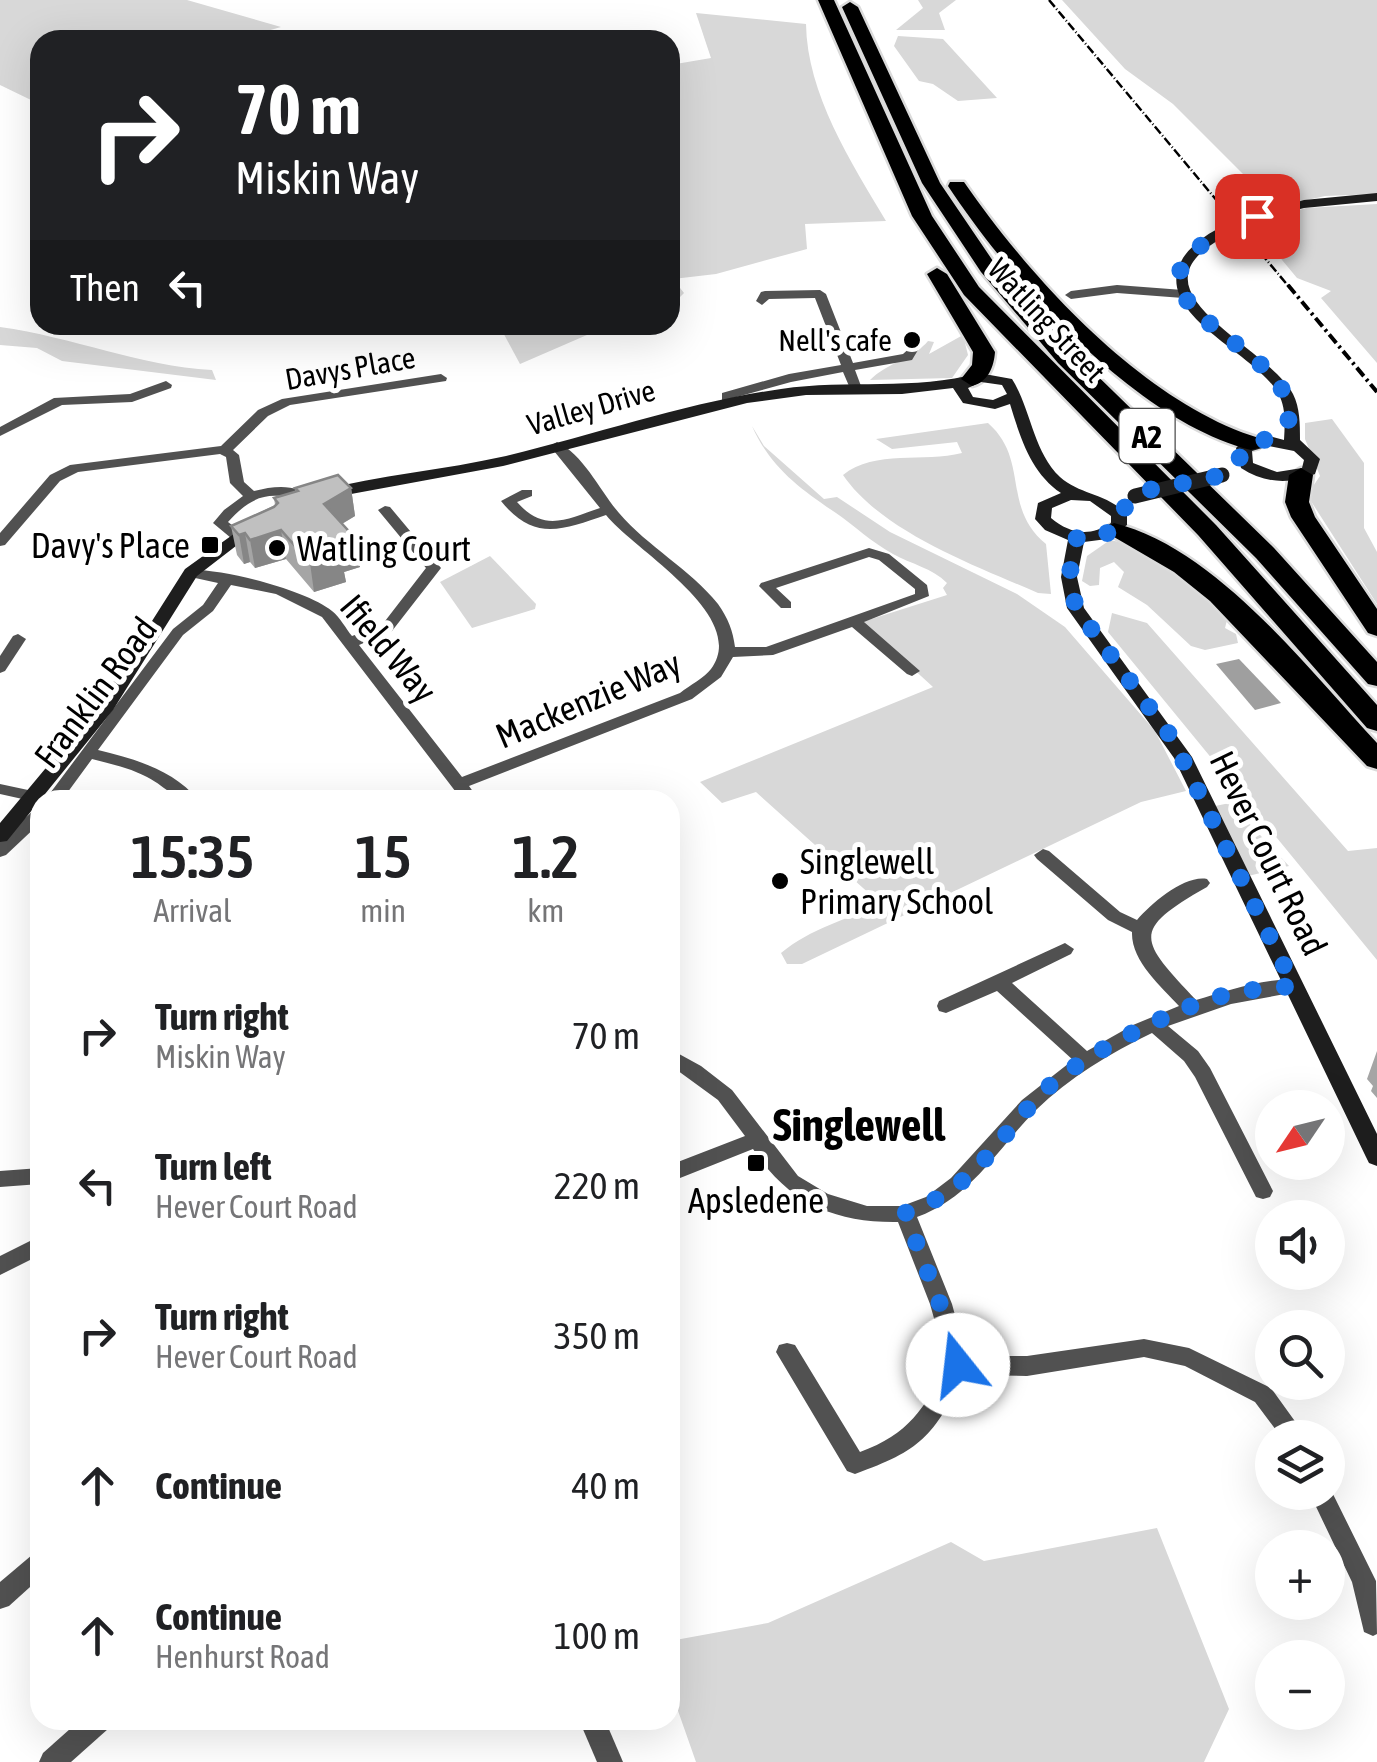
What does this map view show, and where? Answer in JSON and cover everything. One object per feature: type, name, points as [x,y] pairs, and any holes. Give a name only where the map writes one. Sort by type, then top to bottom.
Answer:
[{"type":"highway","name":"Watling Street","points":[[826,0],[901,174],[929,228],[971,291],[1207,530],[1377,722]]},
{"type":"highway","name":"Watling Street","points":[[847,0],[932,184],[988,268],[1032,321],[1265,553],[1377,678]]},
{"type":"highway","points":[[865,0],[925,129],[977,216],[1048,300],[1154,392]]},
{"type":"highway","points":[[901,174],[907,215],[984,352],[984,363],[970,389]]},
{"type":"highway","points":[[932,184],[1045,312],[1091,350],[1209,430],[1250,448]]},
{"type":"highway","points":[[1301,475],[1297,502],[1303,517],[1377,628]]},
{"type":"highway","points":[[1117,522],[1215,595],[1377,760]]},
{"type":"street","points":[[1135,496],[1117,522],[1098,537],[1077,537],[1048,525],[1041,512],[1058,497],[1135,496],[1226,474],[1301,475],[1312,465],[1312,459],[1292,441],[1290,416],[1278,382],[1201,316],[1183,294],[1179,278],[1188,257],[1226,229],[1257,216],[1304,204],[1377,197]]},
{"type":"street","points":[[1071,295],[1118,288],[1183,294]]},
{"type":"street","points":[[762,295],[820,294],[845,369],[855,386]]},
{"type":"street","points":[[728,402],[726,396],[760,386],[883,365],[908,357],[912,350]]},
{"type":"street","name":"Davys Place","points":[[225,450],[260,416],[287,402],[441,378]]},
{"type":"street","points":[[1044,506],[1015,425],[970,389],[1001,380],[1012,385],[1034,449],[1052,482],[1087,496],[1117,522]]},
{"type":"street","points":[[0,432],[62,400],[132,398],[166,385]]},
{"type":"street","name":"Valley Drive","points":[[52,790],[191,573],[236,535],[282,510],[371,482],[499,462],[728,402],[855,386],[970,389]]},
{"type":"street","points":[[986,405],[1008,402],[1016,394]]},
{"type":"street","points":[[1226,474],[1250,448],[1280,432],[1290,416]]},
{"type":"street","name":"Mackenzie Way","points":[[459,784],[686,696],[717,672],[727,652],[728,633],[714,607],[608,510],[557,446]]},
{"type":"street","points":[[1250,448],[1299,447]]},
{"type":"street","points":[[1250,448],[1263,474]]},
{"type":"street","points":[[0,542],[63,472],[225,450],[233,456],[237,483],[251,496],[220,523],[236,535]]},
{"type":"street","name":"Valley Drive","points":[[251,496],[292,490],[310,499]]},
{"type":"street","points":[[527,493],[508,500],[537,526],[557,526],[608,510]]},
{"type":"street","points":[[352,642],[387,628],[434,568],[385,510]]},
{"type":"street","name":"Hever Court Road","points":[[1077,537],[1069,577],[1076,608],[1172,738],[1377,1157]]},
{"type":"street","name":"Mackenzie Way","points":[[727,652],[768,652],[922,596],[922,588],[884,557],[870,552],[766,586],[786,605]]},
{"type":"street","name":"Ifield Way","points":[[191,573],[280,590],[327,614],[463,790]]},
{"type":"street","name":"Franklin Road","points":[[56,790],[90,754],[178,632],[208,608],[228,579]]},
{"type":"street","points":[[854,621],[912,671]]},
{"type":"street","points":[[0,668],[18,639]]},
{"type":"street","points":[[90,754],[149,770],[180,790]]},
{"type":"street","points":[[0,789],[30,799]]},
{"type":"street","name":"Valley Drive","points":[[0,836],[30,814]]},
{"type":"street","name":"Franklin Road","points":[[0,851],[30,818]]},
{"type":"street","points":[[1043,855],[1114,916],[1139,928]]},
{"type":"street","points":[[1190,1006],[1146,957],[1139,945],[1139,928],[1156,906],[1200,883]]},
{"type":"street","points":[[946,1006],[1065,948]]},
{"type":"street","points":[[999,982],[1086,1061]]},
{"type":"street","points":[[680,1063],[732,1102],[768,1162],[820,1201],[861,1212],[905,1213],[959,1186],[1044,1091],[1086,1061],[1190,1006],[1222,996],[1294,986]]},
{"type":"street","points":[[1155,1025],[1191,1056],[1263,1191]]},
{"type":"street","points":[[680,1170],[755,1140]]},
{"type":"street","points":[[0,1179],[30,1177]]},
{"type":"street","points":[[786,1352],[856,1464],[902,1448],[930,1421],[958,1365],[940,1304],[905,1213]]},
{"type":"street","points":[[0,1266],[30,1250]]},
{"type":"street","points":[[958,1365],[1027,1366],[1144,1348],[1189,1357],[1238,1379],[1263,1395],[1283,1420]]},
{"type":"street","points":[[1329,1510],[1364,1581],[1373,1624]]},
{"type":"street","points":[[0,1598],[30,1572]]},
{"type":"street","points":[[52,1762],[88,1730]]},
{"type":"street","points":[[596,1730],[610,1762]]},
{"type":"shaded area","points":[[0,0],[187,0],[281,27],[30,30],[30,100],[0,85]]},
{"type":"shaded area","points":[[918,0],[956,0],[939,13],[945,30],[896,30],[923,8]]},
{"type":"shaded area","points":[[1062,0],[1377,0],[1377,194],[1325,196],[1246,214],[1236,205],[1246,201],[1250,181],[1173,104],[1125,69]]},
{"type":"shaded area","points":[[696,13],[806,24],[814,76],[833,127],[886,221],[805,224],[807,249],[716,274],[680,278],[680,63],[711,58]]},
{"type":"shaded area","points":[[898,36],[943,39],[997,98],[958,101],[933,84],[919,81],[894,46]]},
{"type":"shaded area","points":[[1377,204],[1377,363],[1321,298],[1331,291],[1297,278],[1253,225],[1306,208]]},
{"type":"shaded area","points":[[0,327],[158,363],[212,370],[216,380],[62,361],[37,348],[0,345]]},
{"type":"shaded area","points":[[504,335],[587,335],[520,364]]},
{"type":"shaded area","points":[[963,335],[968,355],[952,378],[870,380],[928,341],[934,342],[929,354]]},
{"type":"shaded area","points":[[1332,419],[1364,463],[1364,528],[1377,552],[1377,604],[1307,495],[1320,476],[1305,439],[1305,423]]},
{"type":"shaded area","points":[[988,423],[1008,452],[1024,515],[1046,544],[1051,594],[1038,593],[987,571],[905,530],[881,514],[843,475],[885,459],[962,453],[957,442],[892,449],[876,439]]},
{"type":"shaded area","points":[[752,426],[764,446],[824,499],[837,497],[890,532],[1017,594],[1065,627],[1155,731],[1186,791],[1141,802],[802,964],[787,964],[781,953],[804,937],[882,905],[756,792],[722,803],[700,782],[933,687],[862,622],[947,595],[943,588],[947,583],[885,549],[798,486],[768,454]]},
{"type":"shaded area","points":[[1110,540],[1143,551],[1174,571],[1227,620],[1225,628],[1236,634],[1238,643],[1205,650],[1191,646],[1147,605],[1118,587],[1124,572],[1114,562],[1100,568],[1099,585],[1090,586],[1082,581],[1087,556]]},
{"type":"shaded area","points":[[490,556],[536,604],[535,609],[472,628],[440,582]]},
{"type":"shaded area","points":[[1112,613],[1147,623],[1348,851],[1377,848],[1377,960],[1108,632]]},
{"type":"shaded area","points":[[1239,659],[1281,703],[1255,710],[1216,664]]},
{"type":"shaded area","points":[[1230,803],[1289,866],[1248,876],[1215,806]]},
{"type":"shaded area","points":[[1157,1528],[1229,1709],[1204,1762],[696,1762],[680,1716],[680,1639],[768,1623],[951,1542],[984,1561]]},
{"type":"building","points":[[338,475],[351,488],[324,504],[356,539],[335,545],[342,553],[310,563],[281,530],[250,540],[231,526],[274,507],[278,503],[274,498]]},
{"type":"railway","points":[[1049,0],[1290,288]]},
{"type":"railway","points":[[1288,285],[1377,392]]},
{"type":"place","name":"Nell's cafe","points":[[912,340]]},
{"type":"place","name":"Davy's Place","points":[[210,545]]},
{"type":"place","name":"Watling Court","points":[[277,548]]},
{"type":"place","name":"Singlewell Primary School","points":[[780,881]]},
{"type":"place","name":"Apsledene","points":[[756,1163]]},
{"type":"district","name":"Singlewell","points":[[859,1125]]},
{"type":"route","points":[[958,1365],[940,1304],[905,1213],[930,1204],[959,1186],[1044,1091],[1083,1062],[1190,1006],[1254,989],[1294,986],[1183,757],[1141,692],[1082,620],[1069,577],[1077,537],[1098,537],[1114,530],[1121,520],[1119,514],[1135,496],[1229,473],[1242,459],[1244,448],[1274,436],[1288,422],[1290,405],[1278,382],[1196,311],[1180,286],[1180,270],[1203,243],[1257,216]]}]
